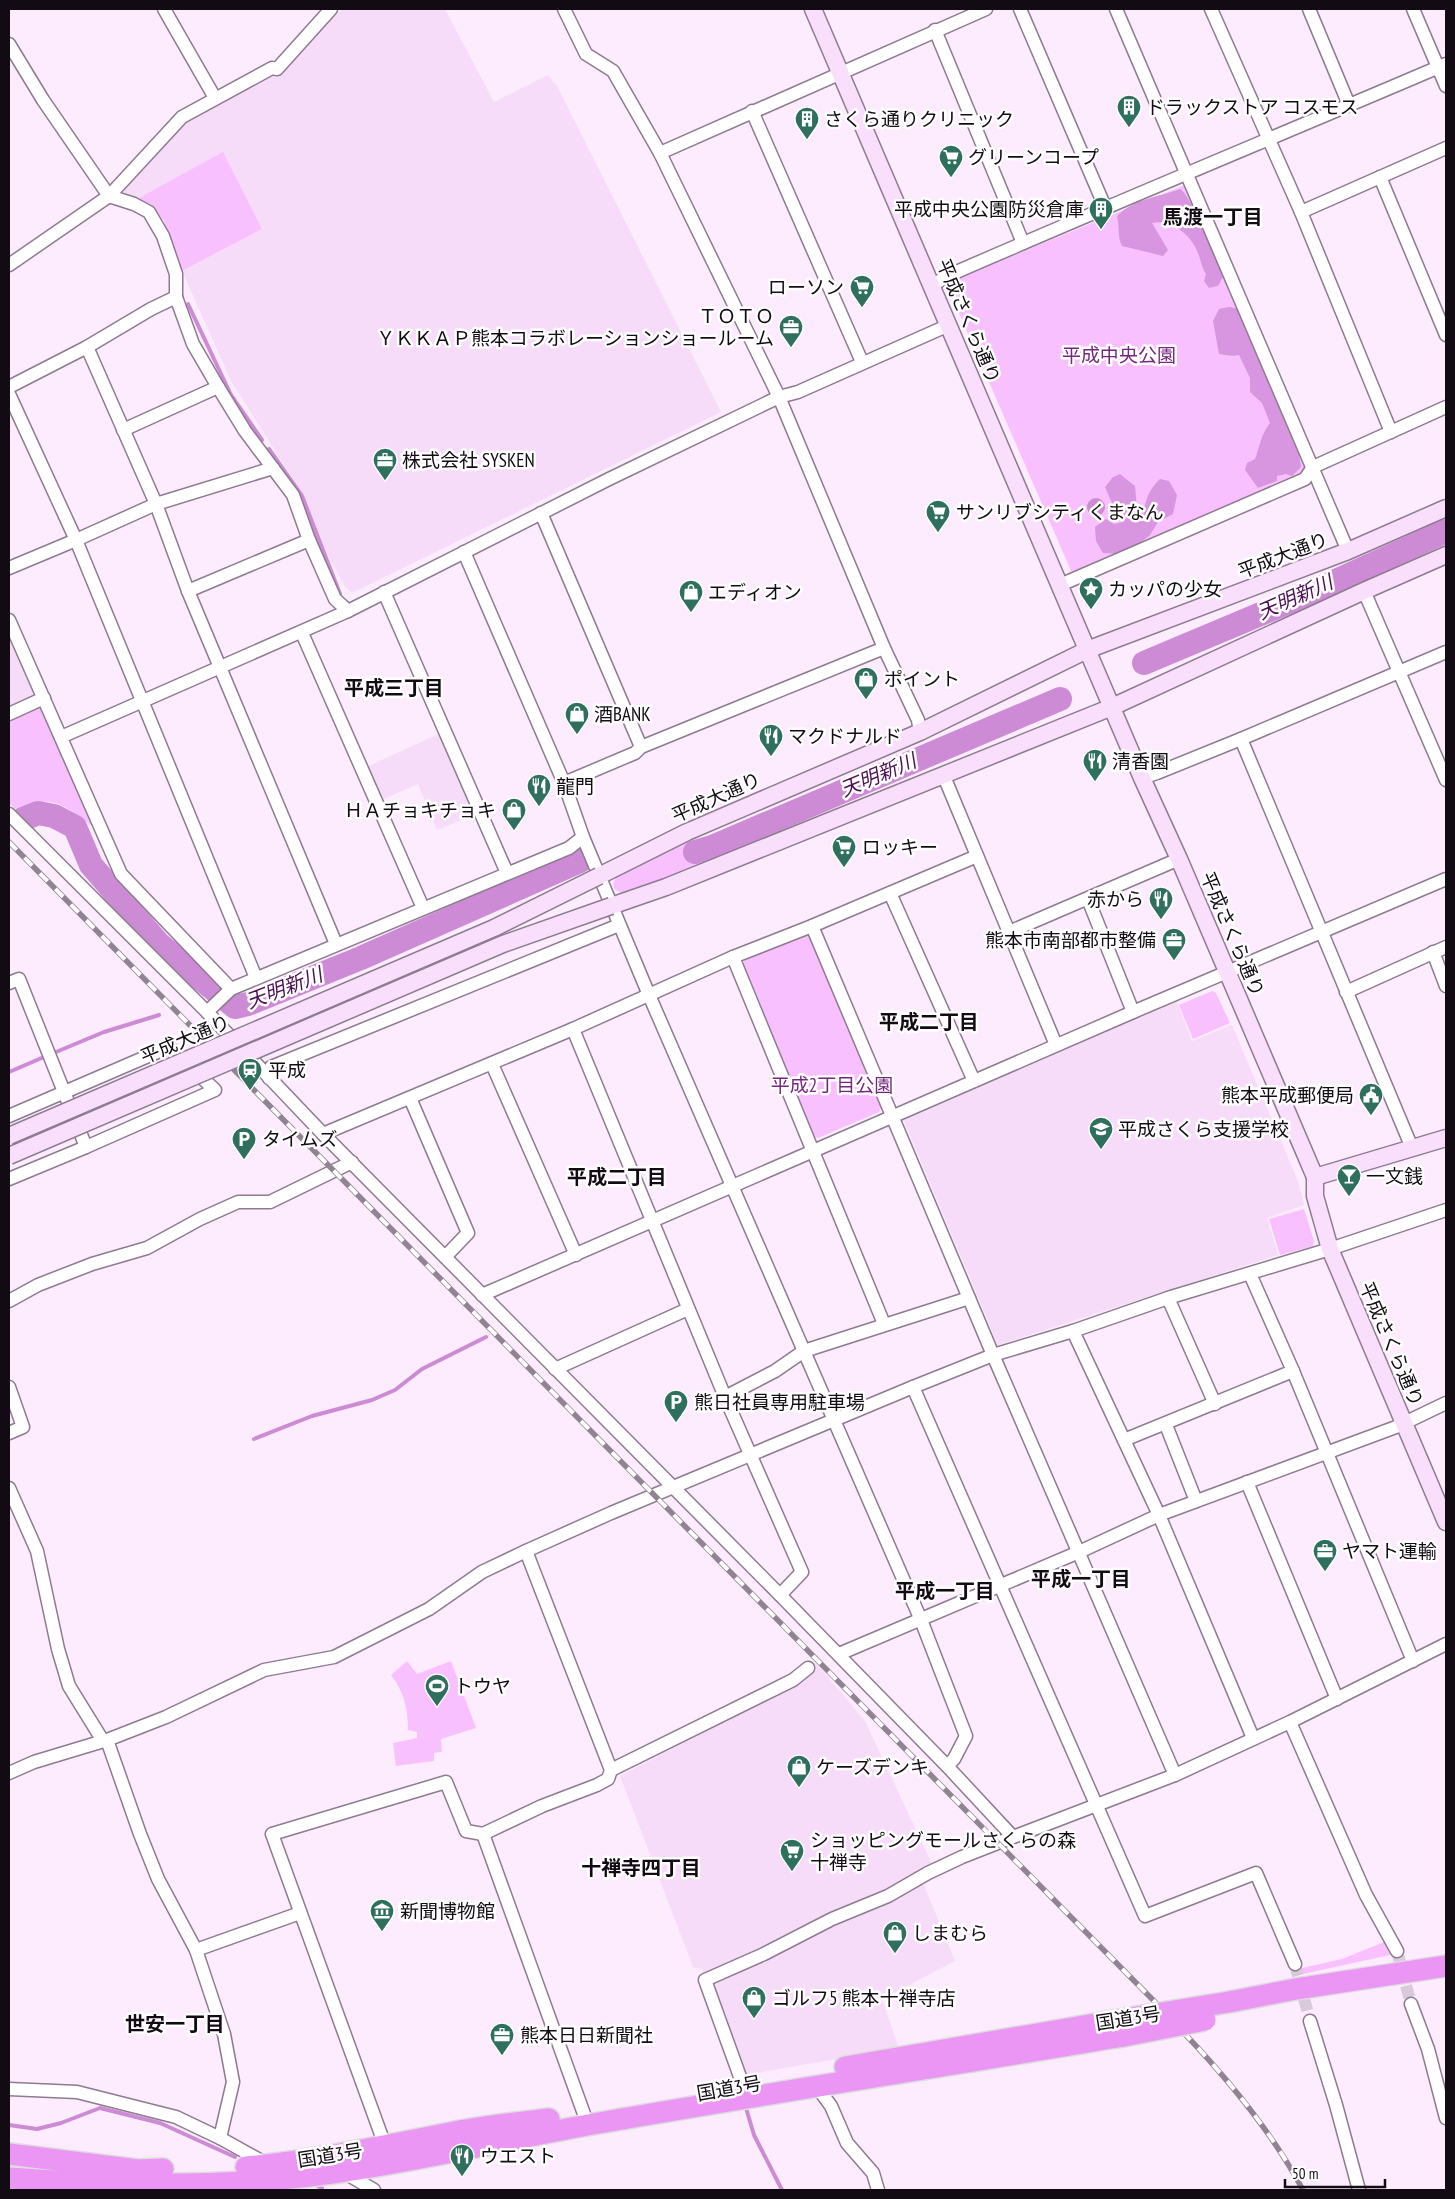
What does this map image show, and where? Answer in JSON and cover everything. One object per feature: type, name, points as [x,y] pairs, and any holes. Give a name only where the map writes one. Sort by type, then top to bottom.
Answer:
[{"type":"highway","name":"国道3号","points":[[1230,2008],[1296,1989],[1446,1966]]},
{"type":"highway","name":"国道3号","points":[[9,2178],[92,2184],[263,2180],[388,2154],[592,2124],[817,2087],[1230,2008],[1446,1978]]},
{"type":"highway","name":"国道3号","points":[[388,2154],[452,2132],[584,2114],[744,2085],[1121,2028]]},
{"type":"highway","name":"国道3号","points":[[9,2154],[138,2170],[340,2163]]},
{"type":"street","points":[[164,9],[215,98]]},
{"type":"street","points":[[9,264],[109,196],[182,117],[272,68],[278,69],[331,9]]},
{"type":"street","points":[[564,9],[586,54],[613,71],[660,153],[780,398],[884,648],[918,720],[920,732]]},
{"type":"street","name":"平成さくら通り","points":[[813,9],[1315,1177],[1316,1196],[1330,1249],[1446,1522]]},
{"type":"street","points":[[660,153],[986,9]]},
{"type":"street","points":[[1020,9],[1105,207]]},
{"type":"street","points":[[1116,9],[1348,551]]},
{"type":"street","points":[[1211,9],[1301,212],[1391,432]]},
{"type":"street","points":[[1309,9],[1349,105]]},
{"type":"street","points":[[1413,9],[1442,65],[1446,86]]},
{"type":"street","points":[[935,30],[1023,243]]},
{"type":"street","points":[[9,44],[43,100],[109,196],[134,204],[149,212],[163,236],[176,274],[176,297],[193,344],[245,431],[293,494],[309,540],[334,599],[348,611]]},
{"type":"street","points":[[932,285],[954,273],[1105,207],[1186,175],[1442,65]]},
{"type":"street","points":[[752,111],[862,362]]},
{"type":"street","points":[[1301,212],[1446,148]]},
{"type":"street","points":[[1380,177],[1446,335]]},
{"type":"street","points":[[9,387],[87,347],[151,309],[176,297]]},
{"type":"street","points":[[61,737],[302,633],[541,513],[780,398],[798,392],[949,325]]},
{"type":"street","points":[[87,347],[156,504],[188,591],[336,944]]},
{"type":"street","points":[[123,430],[218,387]]},
{"type":"street","points":[[9,394],[76,540],[256,978]]},
{"type":"street","points":[[1060,585],[1305,479],[1313,466],[1446,406]]},
{"type":"street","points":[[9,568],[156,504],[273,468]]},
{"type":"street","name":"平成大通り","points":[[9,1136],[494,928],[694,828],[920,732],[1087,650],[1348,551],[1446,508]]},
{"type":"street","points":[[541,513],[641,747]]},
{"type":"street","points":[[188,591],[309,540]]},
{"type":"street","points":[[464,552],[564,783],[583,837],[649,996],[921,1620],[966,1736],[954,1759],[947,1766]]},
{"type":"street","name":"平成大通り","points":[[9,1156],[494,948],[666,887],[1112,707],[1364,590],[1446,555]]},
{"type":"street","points":[[1364,590],[1446,780]]},
{"type":"street","points":[[384,592],[507,873]]},
{"type":"street","points":[[9,620],[121,874],[231,989]]},
{"type":"street","points":[[302,633],[423,908]]},
{"type":"street","points":[[564,783],[636,753],[641,747],[884,648]]},
{"type":"street","points":[[1142,778],[1446,652]]},
{"type":"street","points":[[9,714],[44,698]]},
{"type":"street","points":[[1240,739],[1412,1148]]},
{"type":"street","points":[[943,774],[1056,1046]]},
{"type":"street","points":[[9,814],[207,1012],[323,1134],[555,1369],[839,1654],[1013,1837]]},
{"type":"street","points":[[207,1012],[231,989],[569,848],[583,837]]},
{"type":"street","points":[[323,1134],[492,1064],[733,958],[977,856]]},
{"type":"street","points":[[1009,932],[1179,859]]},
{"type":"street","points":[[482,1295],[1133,1012],[1446,879]]},
{"type":"street","points":[[890,893],[974,1081]]},
{"type":"street","points":[[1088,899],[1133,1012]]},
{"type":"street","points":[[269,1078],[271,1067],[619,925]]},
{"type":"street","points":[[812,926],[993,1355],[1175,1775]]},
{"type":"street","points":[[1346,992],[1446,947]]},
{"type":"street","points":[[1433,952],[1446,986]]},
{"type":"street","points":[[733,958],[884,1324]]},
{"type":"street","points":[[9,983],[19,979],[66,1092],[86,1147]]},
{"type":"street","points":[[573,1029],[725,1397],[802,1572],[780,1595]]},
{"type":"street","points":[[9,1116],[169,1046],[215,1090],[9,1179]]},
{"type":"street","points":[[492,1064],[576,1255]]},
{"type":"street","points":[[410,1098],[468,1233],[445,1257]]},
{"type":"street","points":[[1315,1177],[1446,1138]]},
{"type":"street","points":[[9,1301],[38,1285],[92,1264],[147,1248],[200,1219],[238,1202],[270,1202],[352,1162]]},
{"type":"street","points":[[9,1773],[34,1762],[105,1741],[166,1718],[264,1670],[334,1657],[429,1609],[482,1572],[526,1551],[834,1418],[993,1355],[1073,1331],[1168,1298],[1330,1249],[1446,1210]]},
{"type":"street","points":[[1250,1274],[1293,1371],[1413,1661]]},
{"type":"street","points":[[725,1397],[775,1371],[804,1351],[969,1298]]},
{"type":"street","points":[[1168,1298],[1215,1404]]},
{"type":"street","points":[[555,1369],[688,1308]]},
{"type":"street","points":[[1073,1331],[1159,1515],[1253,1738]]},
{"type":"street","points":[[1124,1440],[1166,1425],[1293,1371]]},
{"type":"street","points":[[9,1387],[23,1427],[9,1433]]},
{"type":"street","points":[[913,1387],[1095,1806],[1145,1916],[1256,1873],[1295,1964]]},
{"type":"street","points":[[839,1654],[1000,1586],[1159,1515],[1404,1423],[1446,1403]]},
{"type":"street","points":[[1166,1425],[1196,1501]]},
{"type":"street","points":[[1247,1482],[1337,1698]]},
{"type":"street","points":[[9,1488],[37,1551],[58,1649],[70,1686],[105,1741],[158,1879],[196,1950],[224,2034],[233,2082],[220,2138]]},
{"type":"street","points":[[388,2154],[272,1834],[446,1782],[466,1831],[483,1834],[542,1806],[608,1779],[611,1770],[526,1551]]},
{"type":"street","points":[[744,2085],[705,1980],[764,1954],[832,1919],[888,1896],[928,1873],[962,1857],[1175,1775],[1290,1722],[1446,1644]]},
{"type":"street","points":[[611,1770],[793,1680],[808,1668]]},
{"type":"street","points":[[1290,1722],[1366,1894],[1398,1951]]},
{"type":"street","points":[[483,1834],[584,2114]]},
{"type":"street","points":[[196,1950],[300,1914]]},
{"type":"street","points":[[1411,2004],[1428,2049],[1446,2118]]},
{"type":"street","points":[[1310,2022],[1336,2105],[1359,2190]]},
{"type":"street","points":[[817,2087],[831,2106],[847,2143],[872,2173],[878,2190]]},
{"type":"street","points":[[9,2089],[77,2092],[176,2117],[270,2165]]},
{"type":"street","points":[[340,2163],[374,2190]]},
{"type":"shaded area","points":[[343,9],[445,9],[494,102],[548,75],[557,86],[721,412],[352,593],[345,587],[325,549],[303,495],[231,381],[182,271],[262,229],[223,153],[137,199],[124,194],[125,187],[186,122],[295,49]]},
{"type":"shaded area","points":[[1180,189],[1185,193],[1197,215],[1220,269],[1223,277],[1218,286],[1209,288],[1204,281],[1206,274],[1194,245],[1185,234],[1173,226],[1159,222],[1152,223],[1168,250],[1163,256],[1122,246],[1120,242],[1117,216],[1123,210],[1138,202]]},
{"type":"shaded area","points":[[1229,307],[1241,309],[1297,441],[1301,467],[1292,476],[1286,474],[1277,476],[1277,481],[1258,488],[1245,470],[1247,463],[1255,459],[1270,423],[1262,403],[1250,392],[1250,378],[1239,355],[1219,354],[1213,321],[1219,309]]},
{"type":"shaded area","points":[[1120,474],[1135,486],[1138,519],[1144,509],[1148,495],[1160,479],[1169,481],[1177,495],[1173,514],[1158,522],[1150,535],[1133,549],[1118,554],[1103,553],[1096,541],[1095,527],[1106,519],[1114,524],[1123,522],[1124,514],[1112,503],[1105,487],[1113,477]]},
{"type":"shaded area","points":[[1092,498],[1100,498],[1105,503],[1103,514],[1092,516],[1087,511],[1087,503]]},
{"type":"shaded area","points":[[9,636],[34,695],[31,701],[9,710]]},
{"type":"shaded area","points":[[445,731],[480,812],[437,830],[418,784],[377,802],[362,769]]},
{"type":"shaded area","name":"平成さくら支援学校","points":[[1176,1000],[1192,1041],[1232,1025],[1298,1181],[1304,1205],[1267,1218],[1278,1255],[998,1345],[903,1119]]},
{"type":"shaded area","name":"ショッピングモールさくらの森 十禅寺","points":[[816,1663],[865,1721],[932,1864],[922,1880],[955,1961],[882,1999],[899,2048],[745,2075],[702,1969],[693,1967],[620,1776],[791,1686]]},
{"type":"green space","points":[[223,152],[262,229],[182,271],[164,221],[151,204],[137,199]]},
{"type":"green space","name":"平成中央公園","points":[[1185,185],[1309,469],[1072,573],[946,283]]},
{"type":"green space","points":[[40,705],[92,826],[72,811],[56,803],[39,802],[15,809],[9,803],[9,719]]},
{"type":"green space","points":[[690,839],[701,865],[624,894],[614,889],[613,884],[617,875]]},
{"type":"green space","name":"平成2丁目公園","points":[[804,934],[810,937],[882,1107],[879,1112],[818,1138],[813,1136],[741,967],[745,960]]},
{"type":"green space","points":[[1212,991],[1216,993],[1230,1023],[1193,1039],[1179,1005]]},
{"type":"green space","points":[[1304,1209],[1314,1241],[1313,1246],[1280,1255],[1269,1219]]},
{"type":"green space","name":"トウヤ","points":[[407,1661],[417,1674],[451,1661],[476,1728],[441,1739],[442,1752],[434,1753],[434,1761],[396,1766],[393,1743],[417,1738],[417,1732],[408,1730],[404,1701],[391,1675]]},
{"type":"green space","points":[[1384,1942],[1390,1955],[1303,1974],[1302,1968],[1342,1959]]},
{"type":"waterway","points":[[188,304],[231,395],[262,440]]},
{"type":"waterway","points":[[269,449],[302,496],[340,594]]},
{"type":"waterway","name":"天明新川","points":[[1144,663],[1294,600],[1446,531]]},
{"type":"waterway","name":"天明新川","points":[[695,852],[712,847],[1060,699]]},
{"type":"waterway","name":"天明新川","points":[[23,819],[38,813],[54,816],[75,827],[91,865],[159,944],[235,1007],[248,1004],[361,958],[580,861]]},
{"type":"waterway","points":[[56,1052],[104,1032],[159,1015]]},
{"type":"waterway","points":[[9,1072],[44,1057]]},
{"type":"waterway","points":[[254,1439],[312,1416],[372,1400],[395,1390],[422,1369],[486,1337]]},
{"type":"waterway","points":[[9,2125],[37,2129],[61,2123],[100,2108],[160,2123],[235,2157]]},
{"type":"waterway","points":[[746,2108],[754,2135],[782,2190]]},
{"type":"waterway","points":[[316,2185],[322,2188]]},
{"type":"tunnel","points":[[1397,1951],[1411,2004]]},
{"type":"tunnel","points":[[1295,1964],[1310,2021]]},
{"type":"railway","points":[[9,842],[1156,2003]]},
{"type":"railway","points":[[1183,2032],[1248,2107],[1278,2147],[1303,2190]]},
{"type":"place","name":"ドラックストア コスモス","points":[[1129,128]]},
{"type":"place","name":"さくら通りクリニック","points":[[807,140]]},
{"type":"place","name":"グリーンコープ","points":[[951,178]]},
{"type":"place","name":"平成中央公園防災倉庫","points":[[1101,230]]},
{"type":"place","name":"ローソン","points":[[862,308]]},
{"type":"place","name":"ＴＯＴＯ ＹＫＫＡＰ熊本コラボレーションショールーム","points":[[791,348]]},
{"type":"place","name":"株式会社 SYSKEN","points":[[385,481]]},
{"type":"place","name":"サンリブシティくまなん","points":[[938,533]]},
{"type":"place","name":"カッパの少女","points":[[1091,610]]},
{"type":"place","name":"エディオン","points":[[691,613]]},
{"type":"place","name":"ポイント","points":[[866,700]]},
{"type":"place","name":"酒BANK","points":[[577,735]]},
{"type":"place","name":"マクドナルド","points":[[771,757]]},
{"type":"place","name":"清香園","points":[[1095,782]]},
{"type":"place","name":"龍門","points":[[539,807]]},
{"type":"place","name":"ＨＡチョキチョキ","points":[[514,831]]},
{"type":"place","name":"ロッキー","points":[[844,868]]},
{"type":"place","name":"赤から","points":[[1161,920]]},
{"type":"place","name":"熊本市南部都市整備","points":[[1174,961]]},
{"type":"place","name":"平成","points":[[250,1091]]},
{"type":"place","name":"熊本平成郵便局","points":[[1371,1116]]},
{"type":"place","name":"平成さくら支援学校","points":[[1101,1150]]},
{"type":"place","name":"タイムズ","points":[[244,1160]]},
{"type":"place","name":"一文銭","points":[[1349,1197]]},
{"type":"place","name":"熊日社員専用駐車場","points":[[676,1423]]},
{"type":"place","name":"ヤマト運輸","points":[[1325,1572]]},
{"type":"place","name":"トウヤ","points":[[437,1707]]},
{"type":"place","name":"ケーズデンキ","points":[[799,1788]]},
{"type":"place","name":"ショッピングモールさくらの森 十禅寺","points":[[792,1872]]},
{"type":"place","name":"新聞博物館","points":[[382,1932]]},
{"type":"place","name":"しまむら","points":[[895,1954]]},
{"type":"place","name":"ゴルフ5 熊本十禅寺店","points":[[754,2019]]},
{"type":"place","name":"熊本日日新聞社","points":[[502,2056]]},
{"type":"place","name":"ウエスト","points":[[462,2177]]},
{"type":"district","name":"馬渡一丁目","points":[[1213,217]]},
{"type":"district","name":"平成三丁目","points":[[394,688]]},
{"type":"district","name":"平成二丁目","points":[[929,1022]]},
{"type":"district","name":"平成二丁目","points":[[617,1177]]},
{"type":"district","name":"平成一丁目","points":[[1081,1579]]},
{"type":"district","name":"平成一丁目","points":[[945,1591]]},
{"type":"district","name":"十禅寺四丁目","points":[[641,1868]]},
{"type":"district","name":"世安一丁目","points":[[175,2024]]}]
